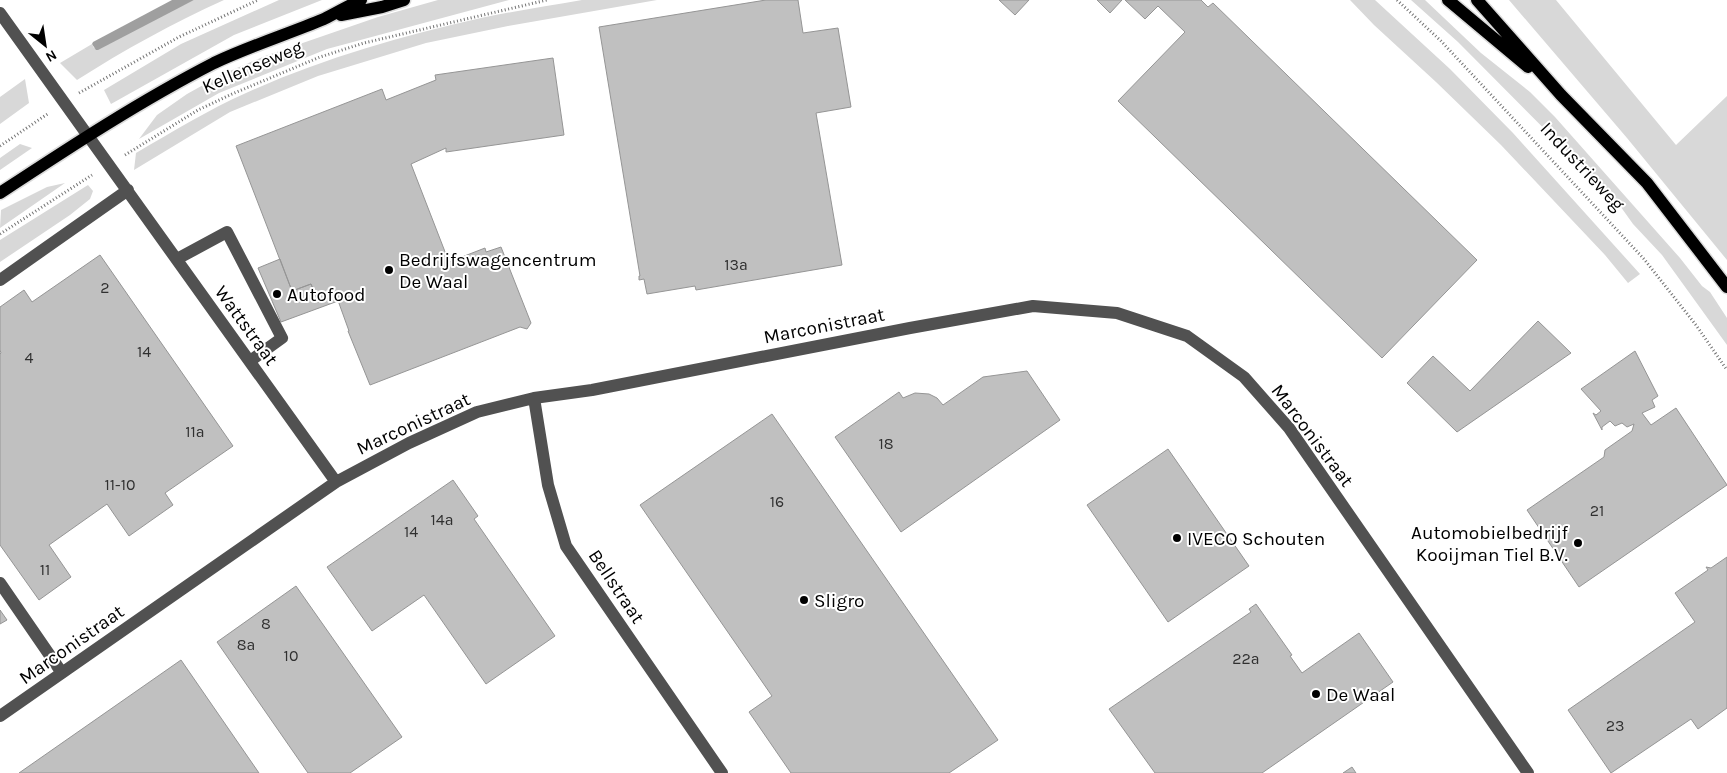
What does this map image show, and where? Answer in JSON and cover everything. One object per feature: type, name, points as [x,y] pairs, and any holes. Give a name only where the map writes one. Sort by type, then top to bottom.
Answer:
[{"type":"main road","name":"Kellenseweg","points":[[0,193],[88,135],[159,92],[217,62],[274,37],[324,19],[361,0]]},
{"type":"main road","name":"Kellenseweg","points":[[324,19],[382,7],[404,0]]},
{"type":"main road","name":"Industrieweg","points":[[1448,0],[1561,96]]},
{"type":"main road","name":"Industrieweg","points":[[1477,0],[1561,96],[1647,183],[1727,287]]},
{"type":"street","name":"Wattstraat","points":[[0,13],[336,482]]},
{"type":"street","points":[[0,280],[128,190]]},
{"type":"street","points":[[177,259],[227,232],[282,338],[250,362]]},
{"type":"street","name":"Marconistraat","points":[[0,716],[336,482],[409,443],[477,412],[534,398],[592,390],[1033,306],[1117,313],[1187,336],[1244,377],[1289,428],[1528,773]]},
{"type":"street","name":"Bellstraat","points":[[534,398],[548,485],[566,546],[722,773]]},
{"type":"street","points":[[0,583],[62,673]]},
{"type":"path","points":[[0,146],[64,102],[107,76],[179,37],[258,0]]},
{"type":"path","name":"Kellenseweg","points":[[0,234],[198,110],[232,94],[320,58],[364,43],[546,0]]},
{"type":"path","name":"Industrieweg","points":[[1397,0],[1441,41],[1644,259],[1696,325],[1727,370]]},
{"type":"shaded area","points":[[172,0],[194,0],[98,50],[92,44],[93,42]]},
{"type":"shaded area","points":[[194,0],[224,0],[149,37],[77,80],[60,63],[92,44],[94,48]]},
{"type":"shaded area","points":[[279,0],[322,0],[234,35],[111,104],[104,90],[181,44]]},
{"type":"shaded area","points":[[438,0],[509,0],[327,49],[219,93],[139,139],[157,115],[187,94],[223,74],[265,56],[378,17]]},
{"type":"shaded area","points":[[582,0],[657,0],[508,26],[426,43],[318,76],[230,112],[134,170],[136,153],[190,121],[232,100],[303,69],[391,41],[451,25],[493,15]]},
{"type":"shaded area","points":[[1350,0],[1375,0],[1450,69],[1513,133],[1640,274],[1628,283],[1605,255],[1501,145]]},
{"type":"shaded area","points":[[1411,0],[1425,0],[1481,53],[1530,92],[1555,117],[1680,258],[1702,286],[1710,292],[1727,318],[1727,345],[1662,255],[1633,224],[1618,203],[1458,42]]},
{"type":"shaded area","points":[[1509,0],[1556,0],[1676,145],[1727,96],[1727,260],[1627,138]]},
{"type":"shaded area","points":[[25,79],[29,103],[0,124],[0,97]]},
{"type":"shaded area","points":[[20,144],[32,148],[0,170],[0,158]]},
{"type":"shaded area","points":[[65,183],[0,228],[1,210],[47,187]]},
{"type":"shaded area","points":[[88,185],[93,191],[90,199],[70,215],[0,262],[0,240]]},
{"type":"building","points":[[766,0],[798,0],[803,33],[838,28],[851,107],[816,113],[842,265],[696,290],[695,286],[647,294],[644,279],[639,280],[640,276],[599,27]]},
{"type":"building","points":[[999,0],[1029,0],[1015,15]]},
{"type":"building","points":[[1097,0],[1122,0],[1110,13]]},
{"type":"building","points":[[1125,0],[1201,0],[1208,7],[1213,3],[1477,260],[1382,358],[1118,101],[1185,32],[1158,6],[1145,19]]},
{"type":"building","points":[[553,58],[564,135],[446,152],[446,148],[411,164],[449,262],[485,248],[486,252],[501,247],[531,323],[527,329],[520,327],[370,385],[336,295],[318,302],[311,284],[292,291],[236,146],[382,89],[386,100],[436,80],[435,75]]},
{"type":"building","points":[[100,255],[233,446],[165,493],[173,505],[129,536],[107,504],[49,545],[71,577],[39,600],[0,545],[0,307],[24,290],[32,302]]},
{"type":"building","points":[[280,259],[292,291],[311,284],[318,302],[336,295],[338,301],[281,322],[258,268]]},
{"type":"building","points":[[1538,321],[1571,353],[1457,432],[1407,383],[1433,356],[1470,391]]},
{"type":"building","points":[[1635,351],[1658,396],[1652,400],[1655,407],[1642,413],[1651,425],[1676,408],[1727,485],[1579,587],[1527,510],[1604,457],[1605,450],[1632,431],[1634,424],[1627,427],[1622,423],[1615,426],[1610,421],[1602,427],[1602,430],[1593,413],[1596,415],[1601,411],[1581,389]]},
{"type":"building","points":[[1027,371],[1060,420],[901,532],[835,437],[899,392],[903,398],[915,393],[929,394],[937,398],[943,405],[983,377]]},
{"type":"building","name":"Sligro","points":[[772,414],[998,740],[949,773],[791,773],[749,712],[772,696],[640,505]]},
{"type":"building","points":[[1168,449],[1249,566],[1168,622],[1087,505]]},
{"type":"building","points":[[453,480],[478,516],[474,519],[555,636],[486,684],[424,595],[372,631],[327,567]]},
{"type":"building","points":[[1727,557],[1727,708],[1698,729],[1691,719],[1611,773],[1568,710],[1695,622],[1675,593],[1708,570],[1706,567],[1711,568]]},
{"type":"building","points":[[296,586],[402,737],[350,773],[308,773],[217,642]]},
{"type":"building","points":[[1256,604],[1292,655],[1290,656],[1302,673],[1359,633],[1393,682],[1262,773],[1155,773],[1109,709],[1251,612],[1249,609]]},
{"type":"building","points":[[0,610],[7,620],[0,624]]},
{"type":"building","points":[[181,660],[259,773],[19,773]]},
{"type":"building","points":[[1352,767],[1356,773],[1343,773]]},
{"type":"place","name":"Bedrijfswagencentrum De Waal","points":[[389,270]]},
{"type":"place","name":"Autofood","points":[[277,294]]},
{"type":"place","name":"IVECO Schouten","points":[[1177,538]]},
{"type":"place","name":"Automobielbedrijf Kooijman Tiel B.V.","points":[[1578,543]]},
{"type":"place","name":"Sligro","points":[[804,600]]},
{"type":"place","name":"De Waal","points":[[1316,694]]}]
